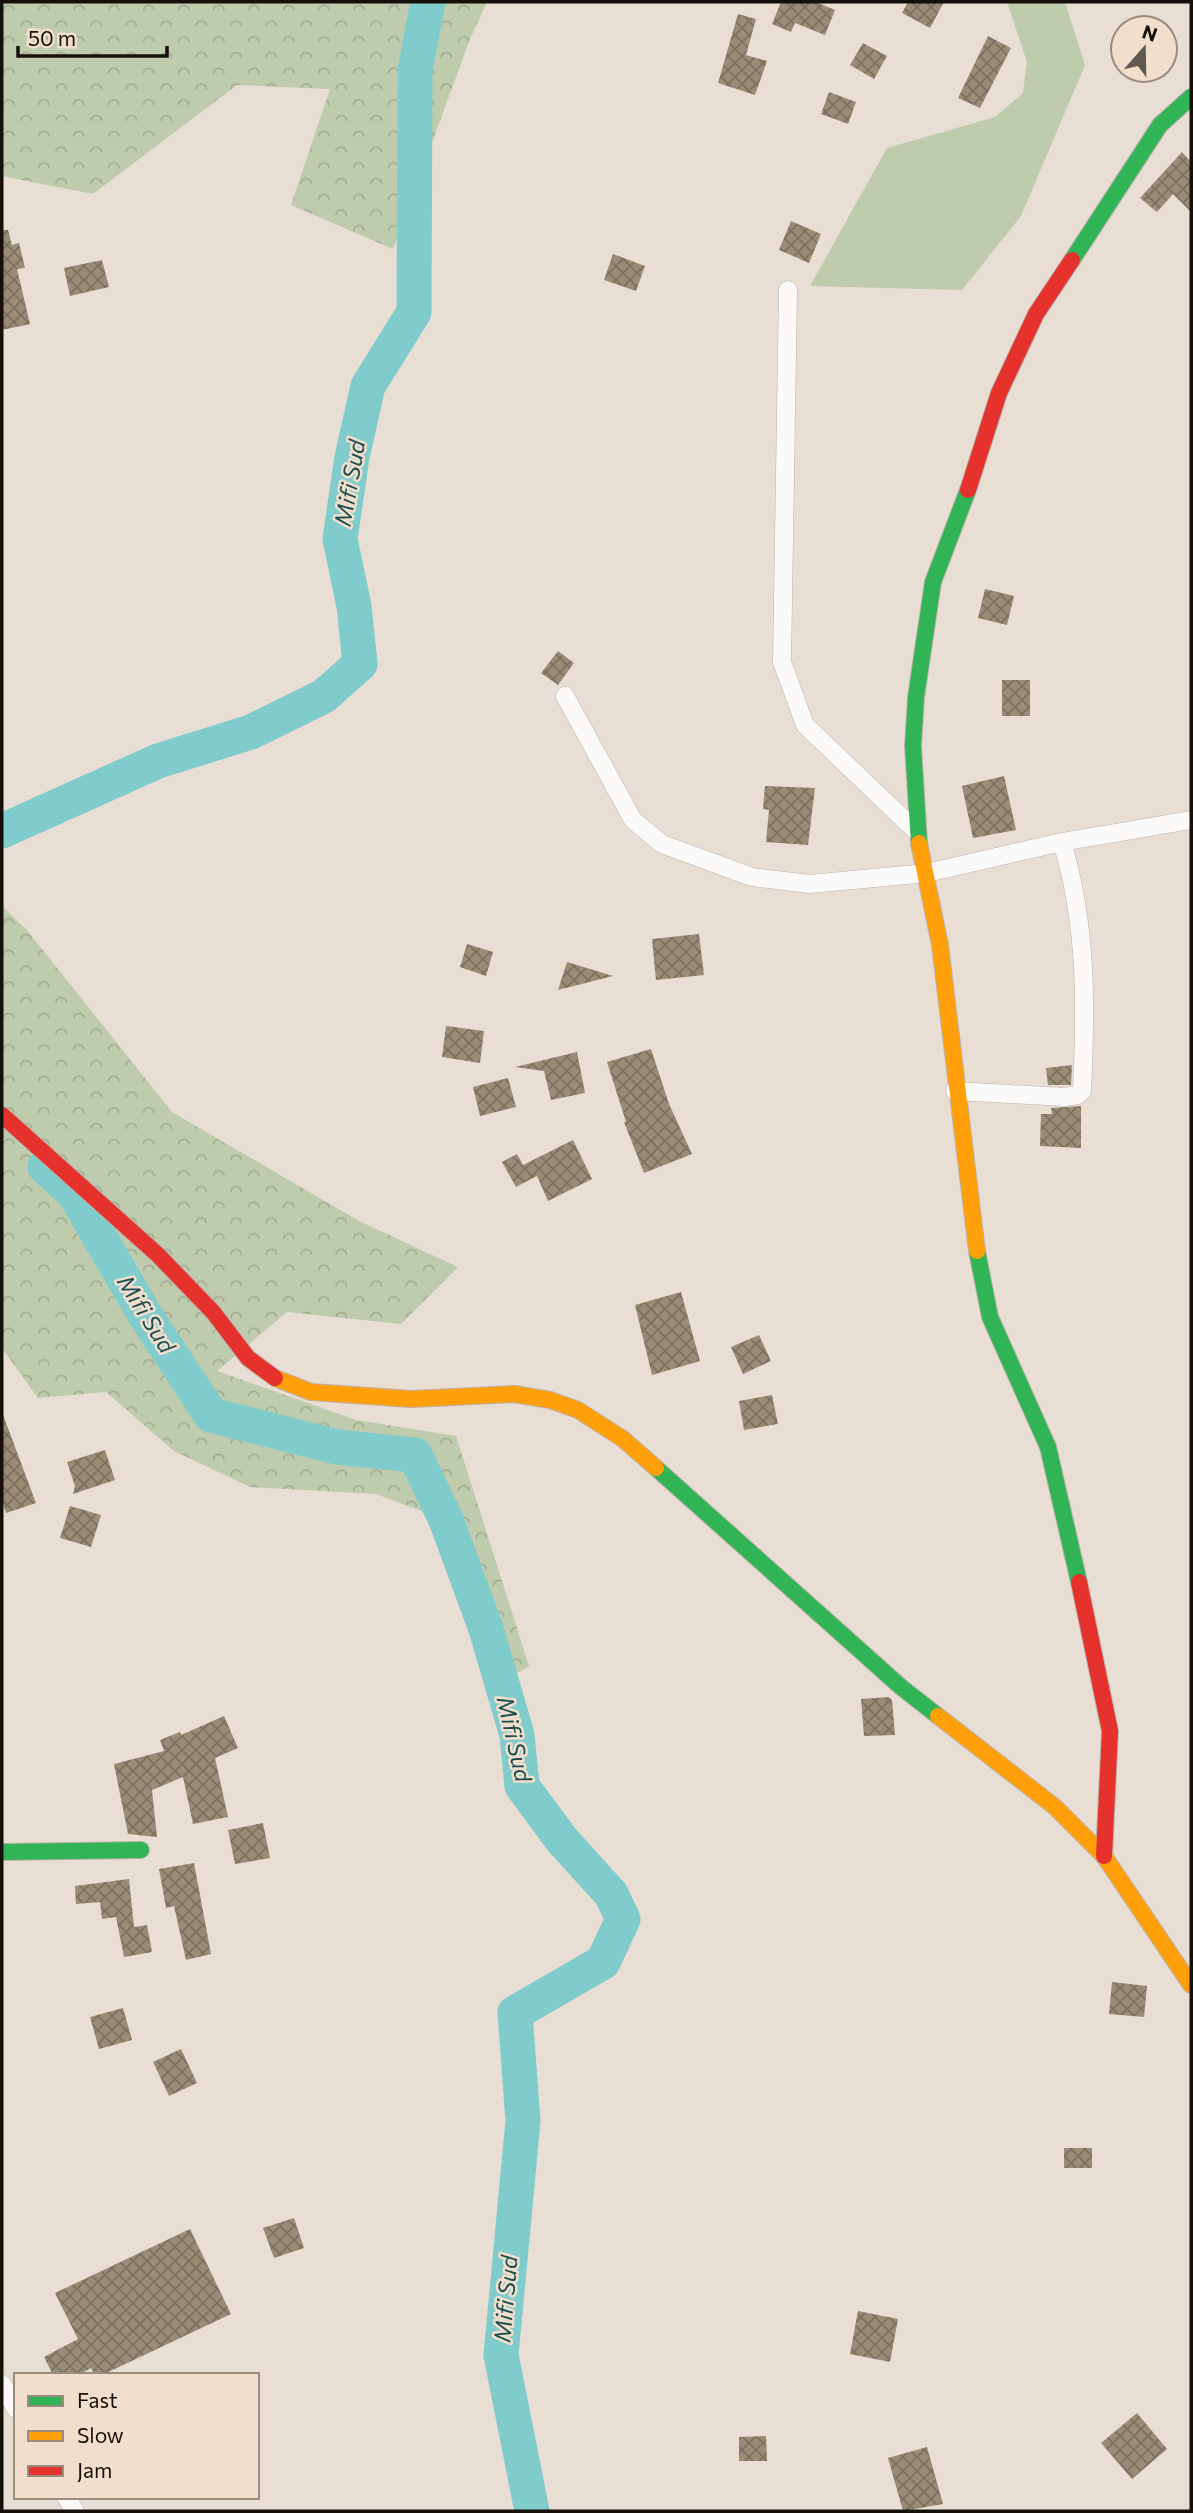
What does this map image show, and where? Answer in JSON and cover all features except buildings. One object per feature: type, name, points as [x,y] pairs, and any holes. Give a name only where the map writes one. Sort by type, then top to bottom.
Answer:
[{"type":"street","points":[[1104,1856],[1110,1731],[1048,1447],[990,1317],[980,1279],[955,1091],[940,945],[927,873],[916,831],[913,746],[916,697],[933,582],[959,516],[999,393],[1052,285],[1160,125],[1191,97]]},
{"type":"street","points":[[788,290],[782,662],[806,725],[916,831]]},
{"type":"street","points":[[565,696],[633,820],[662,844],[752,877],[810,884],[927,873],[1062,842],[1191,820]]},
{"type":"street","points":[[955,1091],[1064,1097],[1078,1095],[1082,1091],[1086,971],[1079,909],[1062,842]]},
{"type":"street","points":[[2,1115],[158,1255],[213,1312],[248,1358],[275,1378],[312,1392],[411,1399],[514,1394],[550,1400],[578,1410],[623,1439],[901,1687],[1055,1807],[1104,1856],[1191,1985]]},
{"type":"street","points":[[2,1852],[141,1850]]},
{"type":"street","points":[[2,2384],[14,2405]]},
{"type":"green space","points":[[2,2],[487,2],[470,39],[393,249],[291,205],[330,89],[237,85],[93,194],[2,176]]},
{"type":"green space","points":[[1007,2],[1065,2],[1085,65],[1021,216],[962,290],[810,286],[887,148],[995,117],[1023,93],[1027,62]]},
{"type":"green space","points":[[2,906],[26,929],[172,1112],[359,1221],[458,1267],[401,1324],[287,1312],[217,1371],[356,1420],[456,1436],[529,1666],[488,1691],[432,1515],[376,1494],[250,1487],[174,1451],[106,1392],[38,1398],[2,1348]]},
{"type":"waterway","name":"Mifi Sud","points":[[2,831],[158,761],[251,732],[324,696],[360,664],[354,606],[340,539],[352,457],[368,386],[414,312],[415,70],[428,2]]},
{"type":"waterway","name":"Mifi Sud","points":[[45,1167],[74,1193],[145,1315],[211,1415],[337,1447],[415,1455],[446,1520],[486,1629],[517,1735],[522,1786],[562,1840],[611,1894],[623,1919],[603,1962],[515,2013],[523,2121],[501,2355],[532,2511]]},
{"type":"traffic: fast","points":[[1072,260],[1160,125],[1191,97]]},
{"type":"traffic: fast","points":[[919,843],[913,746],[916,697],[933,582],[968,490]]},
{"type":"traffic: fast","points":[[977,1251],[990,1317],[1048,1447],[1079,1582]]},
{"type":"traffic: fast","points":[[656,1468],[901,1687],[938,1716]]},
{"type":"traffic: fast","points":[[2,1852],[141,1850]]},
{"type":"traffic: slow","points":[[919,843],[940,945],[977,1251]]},
{"type":"traffic: slow","points":[[275,1378],[311,1392],[411,1399],[514,1394],[550,1400],[578,1410],[623,1439],[656,1468]]},
{"type":"traffic: slow","points":[[938,1716],[1055,1807],[1104,1856],[1191,1985]]},
{"type":"traffic: jam","points":[[968,490],[999,393],[1036,314],[1072,260]]},
{"type":"traffic: jam","points":[[2,1115],[158,1255],[213,1312],[248,1358],[275,1378]]},
{"type":"traffic: jam","points":[[1079,1582],[1110,1731],[1104,1856]]}]
